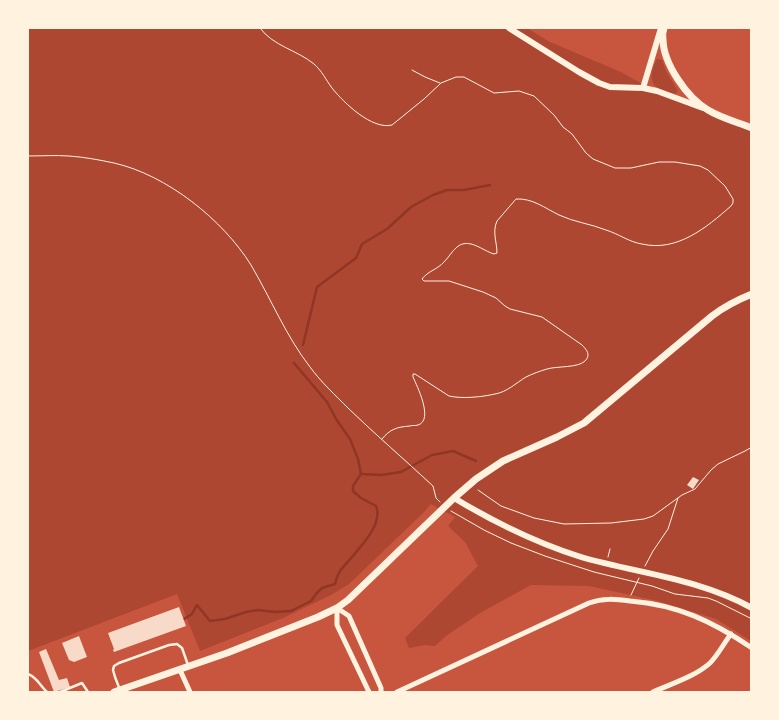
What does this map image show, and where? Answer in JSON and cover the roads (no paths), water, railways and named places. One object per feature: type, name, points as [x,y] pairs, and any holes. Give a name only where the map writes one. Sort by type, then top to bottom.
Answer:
[{"type":"main road","points":[[662,28],[662,40],[667,56],[675,75],[686,92],[707,109],[752,128]]},
{"type":"main road","points":[[122,691],[227,653],[337,608],[348,600],[476,479],[503,461],[565,434],[584,423],[712,316],[730,304],[752,294]]},
{"type":"street","points":[[509,28],[599,83],[610,87],[643,88],[657,91],[707,109]]},
{"type":"street","points":[[643,88],[662,28]]},
{"type":"street","points":[[454,498],[495,522],[550,546],[581,557],[704,587],[752,608]]},
{"type":"street","points":[[397,692],[593,602],[606,599],[669,607],[688,613],[706,620],[752,648]]},
{"type":"street","points":[[337,608],[337,625],[369,692]]},
{"type":"street","points":[[337,608],[349,616],[382,688],[381,692]]},
{"type":"street","points":[[653,692],[707,666],[731,634]]},
{"type":"street","points":[[180,670],[188,692]]},
{"type":"lane","points":[[122,691],[113,670],[114,666],[119,663],[169,645],[177,644],[182,648],[189,666]]},
{"type":"lane","points":[[28,674],[38,681],[47,692]]},
{"type":"lane","points":[[60,692],[82,683],[88,692]]},
{"type":"waterway","points":[[303,345],[317,287],[356,258],[362,244],[387,229],[411,207],[433,195],[447,190],[464,190],[490,185]]},
{"type":"waterway","points":[[184,619],[192,614],[197,605],[210,621],[258,610],[291,611],[311,601],[322,588],[335,584],[340,571],[371,533],[377,519],[376,506],[353,491],[353,486],[361,474],[358,459],[350,439],[327,402],[294,363]]},
{"type":"waterway","points":[[361,474],[381,475],[401,472],[432,455],[453,451],[476,461]]}]
